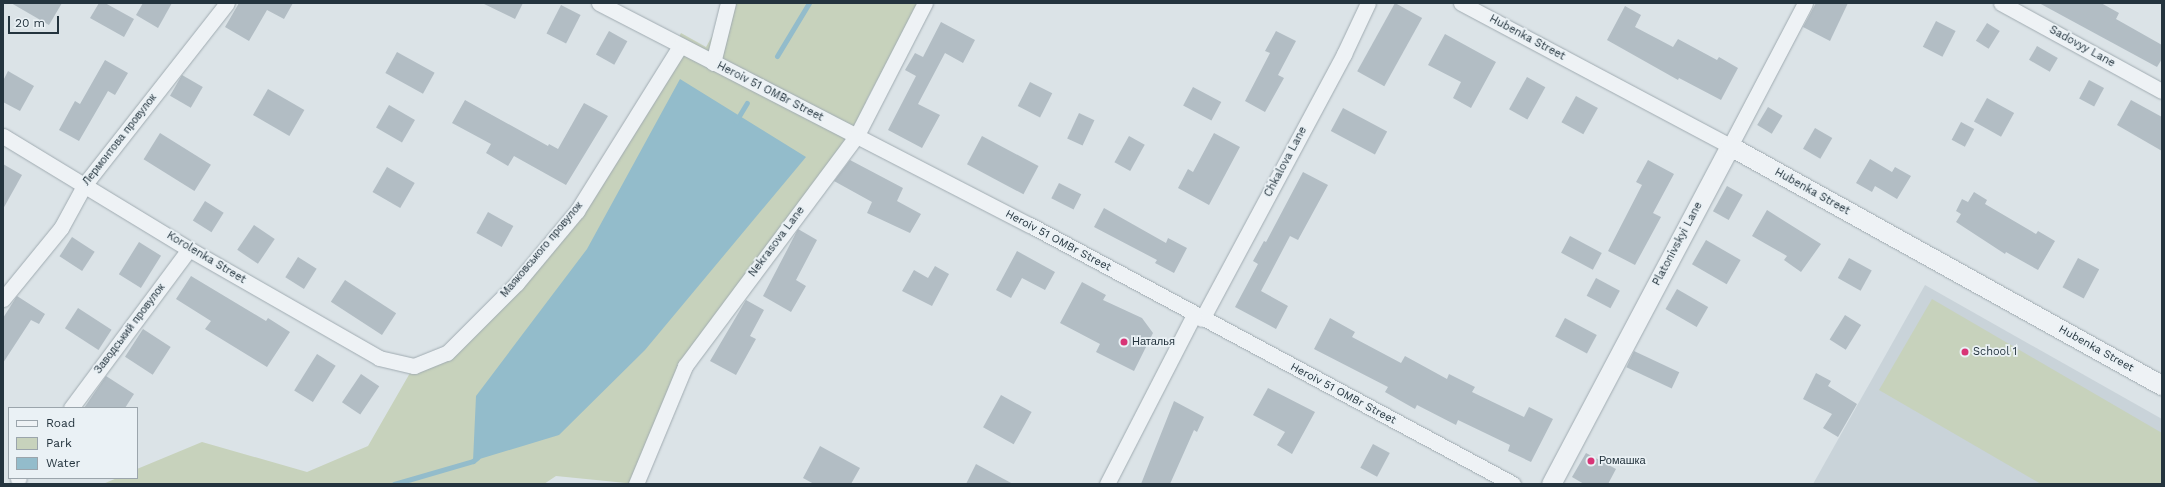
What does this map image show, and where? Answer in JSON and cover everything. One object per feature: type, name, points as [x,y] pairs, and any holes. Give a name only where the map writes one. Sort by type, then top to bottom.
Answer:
[{"type":"street","name":"Лермонтова провулок","points":[[3,299],[60,228],[85,184],[227,3]]},
{"type":"street","name":"Heroiv 51 OMBr Street","points":[[599,3],[856,137],[1030,225],[1198,317],[1513,484]]},
{"type":"street","points":[[713,63],[728,3]]},
{"type":"street","name":"Nekrasova Lane","points":[[636,484],[685,366],[856,137],[925,3]]},
{"type":"street","name":"Chkalova Lane","points":[[1107,484],[1344,54],[1368,3]]},
{"type":"street","name":"Hubenka Street","points":[[1461,3],[1730,146],[2162,385]]},
{"type":"street","name":"Platonivskyi Lane","points":[[1551,484],[1805,3]]},
{"type":"street","name":"Sadovyy Lane","points":[[2001,3],[2162,91]]},
{"type":"street","name":"Маяковського провулок","points":[[414,366],[447,353],[517,283],[577,211],[680,46]]},
{"type":"street","name":"Korolenka Street","points":[[3,136],[85,184],[189,249],[379,358],[414,366]]},
{"type":"street","name":"Заводський провулок","points":[[72,407],[189,249]]},
{"type":"shaded area","name":"School 1","points":[[1925,285],[2162,419],[2162,484],[1813,484]]},
{"type":"green space","points":[[731,3],[920,3],[867,99],[856,137],[685,366],[636,484],[556,476],[544,484],[103,484],[115,479],[138,479],[138,469],[202,442],[307,472],[368,446],[414,366],[431,361],[517,283],[636,119],[681,33],[706,47]]},
{"type":"green space","name":"School 1","points":[[1932,299],[2162,433],[2162,484],[2041,484],[1879,390]]},
{"type":"water","points":[[680,79],[806,157],[645,350],[559,435],[473,461],[476,396],[587,249]]},
{"type":"building","points":[[11,3],[62,3],[49,25]]},
{"type":"building","points":[[99,3],[105,3],[134,19],[124,37],[90,18]]},
{"type":"building","points":[[143,3],[172,3],[158,28],[136,15]]},
{"type":"building","points":[[239,3],[293,3],[284,19],[267,10],[249,41],[225,27]]},
{"type":"building","points":[[482,3],[523,3],[515,19]]},
{"type":"building","points":[[1395,3],[1422,18],[1384,86],[1357,71]]},
{"type":"building","points":[[1816,3],[1848,3],[1830,41],[1803,27]]},
{"type":"building","points":[[2039,3],[2101,3],[2119,13],[2116,19],[2162,45],[2162,59],[2157,67]]},
{"type":"building","points":[[561,5],[581,15],[566,43],[546,34]]},
{"type":"building","points":[[1625,6],[1641,15],[1635,27],[1673,47],[1678,39],[1717,60],[1719,57],[1738,68],[1721,100],[1679,78],[1678,80],[1607,40]]},
{"type":"building","points":[[1936,21],[1956,31],[1942,57],[1923,47]]},
{"type":"building","points":[[941,22],[975,40],[963,63],[945,53],[918,104],[940,115],[922,148],[888,130],[916,76],[905,70],[915,53],[923,57]]},
{"type":"building","points":[[1987,23],[2000,31],[1989,49],[1976,41]]},
{"type":"building","points":[[609,31],[627,41],[614,65],[596,55]]},
{"type":"building","points":[[1276,31],[1296,41],[1278,75],[1284,78],[1265,112],[1245,101],[1270,53],[1265,51]]},
{"type":"building","points":[[1445,34],[1496,62],[1471,108],[1453,98],[1461,82],[1428,65]]},
{"type":"building","points":[[2037,46],[2058,58],[2050,72],[2029,60]]},
{"type":"building","points":[[397,52],[435,73],[423,94],[385,73]]},
{"type":"building","points":[[105,60],[128,73],[115,95],[108,91],[79,141],[59,130],[75,101],[80,104]]},
{"type":"building","points":[[8,71],[34,86],[20,111],[3,102],[3,81]]},
{"type":"building","points":[[182,75],[203,87],[191,108],[170,96]]},
{"type":"building","points":[[1527,77],[1545,87],[1527,120],[1509,109]]},
{"type":"building","points":[[2089,80],[2104,88],[2094,107],[2079,99]]},
{"type":"building","points":[[1030,82],[1052,93],[1040,117],[1018,106]]},
{"type":"building","points":[[1193,87],[1221,102],[1211,121],[1183,106]]},
{"type":"building","points":[[268,89],[304,110],[289,136],[253,115]]},
{"type":"building","points":[[1576,96],[1598,108],[1583,134],[1561,122]]},
{"type":"building","points":[[1987,98],[2014,113],[2001,137],[1974,122]]},
{"type":"building","points":[[465,100],[548,146],[549,144],[558,149],[584,103],[608,116],[566,185],[514,156],[508,166],[486,153],[491,144],[452,123]]},
{"type":"building","points":[[2131,100],[2162,117],[2162,151],[2117,125]]},
{"type":"building","points":[[389,105],[415,120],[402,143],[376,128]]},
{"type":"building","points":[[1768,107],[1783,116],[1772,134],[1757,125]]},
{"type":"building","points":[[1343,108],[1387,131],[1375,154],[1331,131]]},
{"type":"building","points":[[1079,113],[1094,120],[1083,146],[1067,138]]},
{"type":"building","points":[[1961,122],[1974,129],[1965,147],[1952,140]]},
{"type":"building","points":[[1815,128],[1832,138],[1820,159],[1803,149]]},
{"type":"building","points":[[160,133],[211,165],[194,191],[144,159]]},
{"type":"building","points":[[1214,133],[1240,147],[1209,205],[1178,188],[1188,169],[1193,172]]},
{"type":"building","points":[[982,136],[1039,166],[1023,194],[967,164]]},
{"type":"building","points":[[1129,136],[1145,145],[1130,171],[1114,162]]},
{"type":"building","points":[[1870,159],[1892,172],[1895,167],[1911,176],[1897,199],[1875,186],[1872,192],[1856,183]]},
{"type":"building","points":[[850,160],[903,188],[897,201],[921,214],[910,233],[867,213],[872,202],[834,181]]},
{"type":"building","points":[[1648,160],[1674,174],[1653,213],[1661,217],[1635,265],[1608,251],[1642,185],[1636,182]]},
{"type":"building","points":[[3,164],[22,175],[3,209]]},
{"type":"building","points":[[387,167],[415,183],[400,208],[372,192]]},
{"type":"building","points":[[1303,172],[1328,185],[1298,240],[1290,236],[1261,291],[1288,306],[1276,329],[1235,307],[1258,264],[1253,261],[1264,241],[1266,242]]},
{"type":"building","points":[[1059,183],[1081,194],[1074,209],[1051,198]]},
{"type":"building","points":[[1727,186],[1743,195],[1729,220],[1713,211]]},
{"type":"building","points":[[1974,192],[1987,200],[1985,204],[2036,234],[2038,231],[2055,241],[2038,270],[2006,252],[2005,254],[1956,222],[1961,214],[1956,211],[1962,199],[1968,202]]},
{"type":"building","points":[[205,201],[224,213],[211,232],[193,221]]},
{"type":"building","points":[[1104,208],[1166,243],[1168,238],[1187,248],[1174,273],[1155,263],[1157,260],[1094,227]]},
{"type":"building","points":[[1767,210],[1821,244],[1801,272],[1784,260],[1787,256],[1752,236]]},
{"type":"building","points":[[488,212],[513,226],[502,247],[476,233]]},
{"type":"building","points":[[254,225],[275,239],[258,264],[237,250]]},
{"type":"building","points":[[798,229],[817,240],[796,280],[806,286],[791,312],[763,296]]},
{"type":"building","points":[[1570,236],[1602,253],[1593,270],[1561,253]]},
{"type":"building","points":[[72,237],[95,252],[82,271],[59,256]]},
{"type":"building","points":[[1706,240],[1741,260],[1727,284],[1692,264]]},
{"type":"building","points":[[139,242],[161,256],[141,288],[119,274]]},
{"type":"building","points":[[1017,251],[1055,272],[1045,290],[1022,278],[1011,298],[996,290]]},
{"type":"building","points":[[298,257],[317,269],[304,289],[285,277]]},
{"type":"building","points":[[1849,258],[1872,271],[1861,291],[1838,278]]},
{"type":"building","points":[[2078,258],[2099,269],[2084,298],[2063,287]]},
{"type":"building","points":[[935,266],[949,274],[932,306],[902,291],[914,270],[928,278]]},
{"type":"building","points":[[191,276],[266,321],[268,318],[290,332],[267,367],[205,329],[211,321],[176,299]]},
{"type":"building","points":[[1596,278],[1620,291],[1610,308],[1587,296]]},
{"type":"building","points":[[345,280],[396,313],[382,335],[331,302]]},
{"type":"building","points":[[1082,282],[1106,295],[1103,300],[1142,318],[1153,333],[1134,371],[1096,352],[1100,344],[1060,323]]},
{"type":"building","points":[[1677,289],[1708,307],[1697,327],[1666,309]]},
{"type":"building","points":[[17,296],[45,314],[39,324],[31,320],[3,363],[3,318]]},
{"type":"building","points":[[746,300],[764,310],[750,336],[756,339],[736,375],[710,361]]},
{"type":"building","points":[[78,308],[112,330],[98,350],[65,328]]},
{"type":"building","points":[[1845,315],[1861,325],[1846,350],[1830,340]]},
{"type":"building","points":[[1330,318],[1355,332],[1352,337],[1401,363],[1405,356],[1447,379],[1449,374],[1475,387],[1472,392],[1524,417],[1529,407],[1553,419],[1531,462],[1508,451],[1510,445],[1458,420],[1456,425],[1417,405],[1415,409],[1385,392],[1388,387],[1314,349]]},
{"type":"building","points":[[1565,318],[1597,335],[1587,353],[1555,337]]},
{"type":"building","points":[[143,329],[171,347],[153,375],[125,357]]},
{"type":"building","points":[[1634,351],[1679,372],[1672,388],[1626,367]]},
{"type":"building","points":[[317,354],[336,366],[313,402],[294,390]]},
{"type":"building","points":[[1816,373],[1831,381],[1828,386],[1857,404],[1838,437],[1823,428],[1832,414],[1803,399]]},
{"type":"building","points":[[361,374],[379,386],[360,414],[342,402]]},
{"type":"building","points":[[106,376],[134,394],[126,407],[85,407]]},
{"type":"building","points":[[1268,388],[1315,412],[1292,454],[1277,445],[1285,432],[1253,415]]},
{"type":"building","points":[[1001,395],[1032,412],[1014,444],[983,427]]},
{"type":"building","points":[[1174,401],[1204,417],[1197,432],[1194,430],[1170,484],[1141,484]]},
{"type":"building","points":[[1373,444],[1390,453],[1377,477],[1360,468]]},
{"type":"building","points":[[820,446],[860,468],[851,484],[814,484],[803,478]]},
{"type":"building","name":"Ромашка","points":[[1586,453],[1616,469],[1608,484],[1584,484],[1572,477]]},
{"type":"building","points":[[976,464],[1013,484],[966,484]]},
{"type":"waterway","points":[[777,56],[809,3]]},
{"type":"waterway","points":[[736,121],[747,103]]},
{"type":"waterway","points":[[394,484],[473,461],[478,457]]},
{"type":"place","name":"Наталья","points":[[1124,342]]},
{"type":"place","name":"School 1","points":[[1965,352]]},
{"type":"place","name":"Ромашка","points":[[1591,461]]}]
